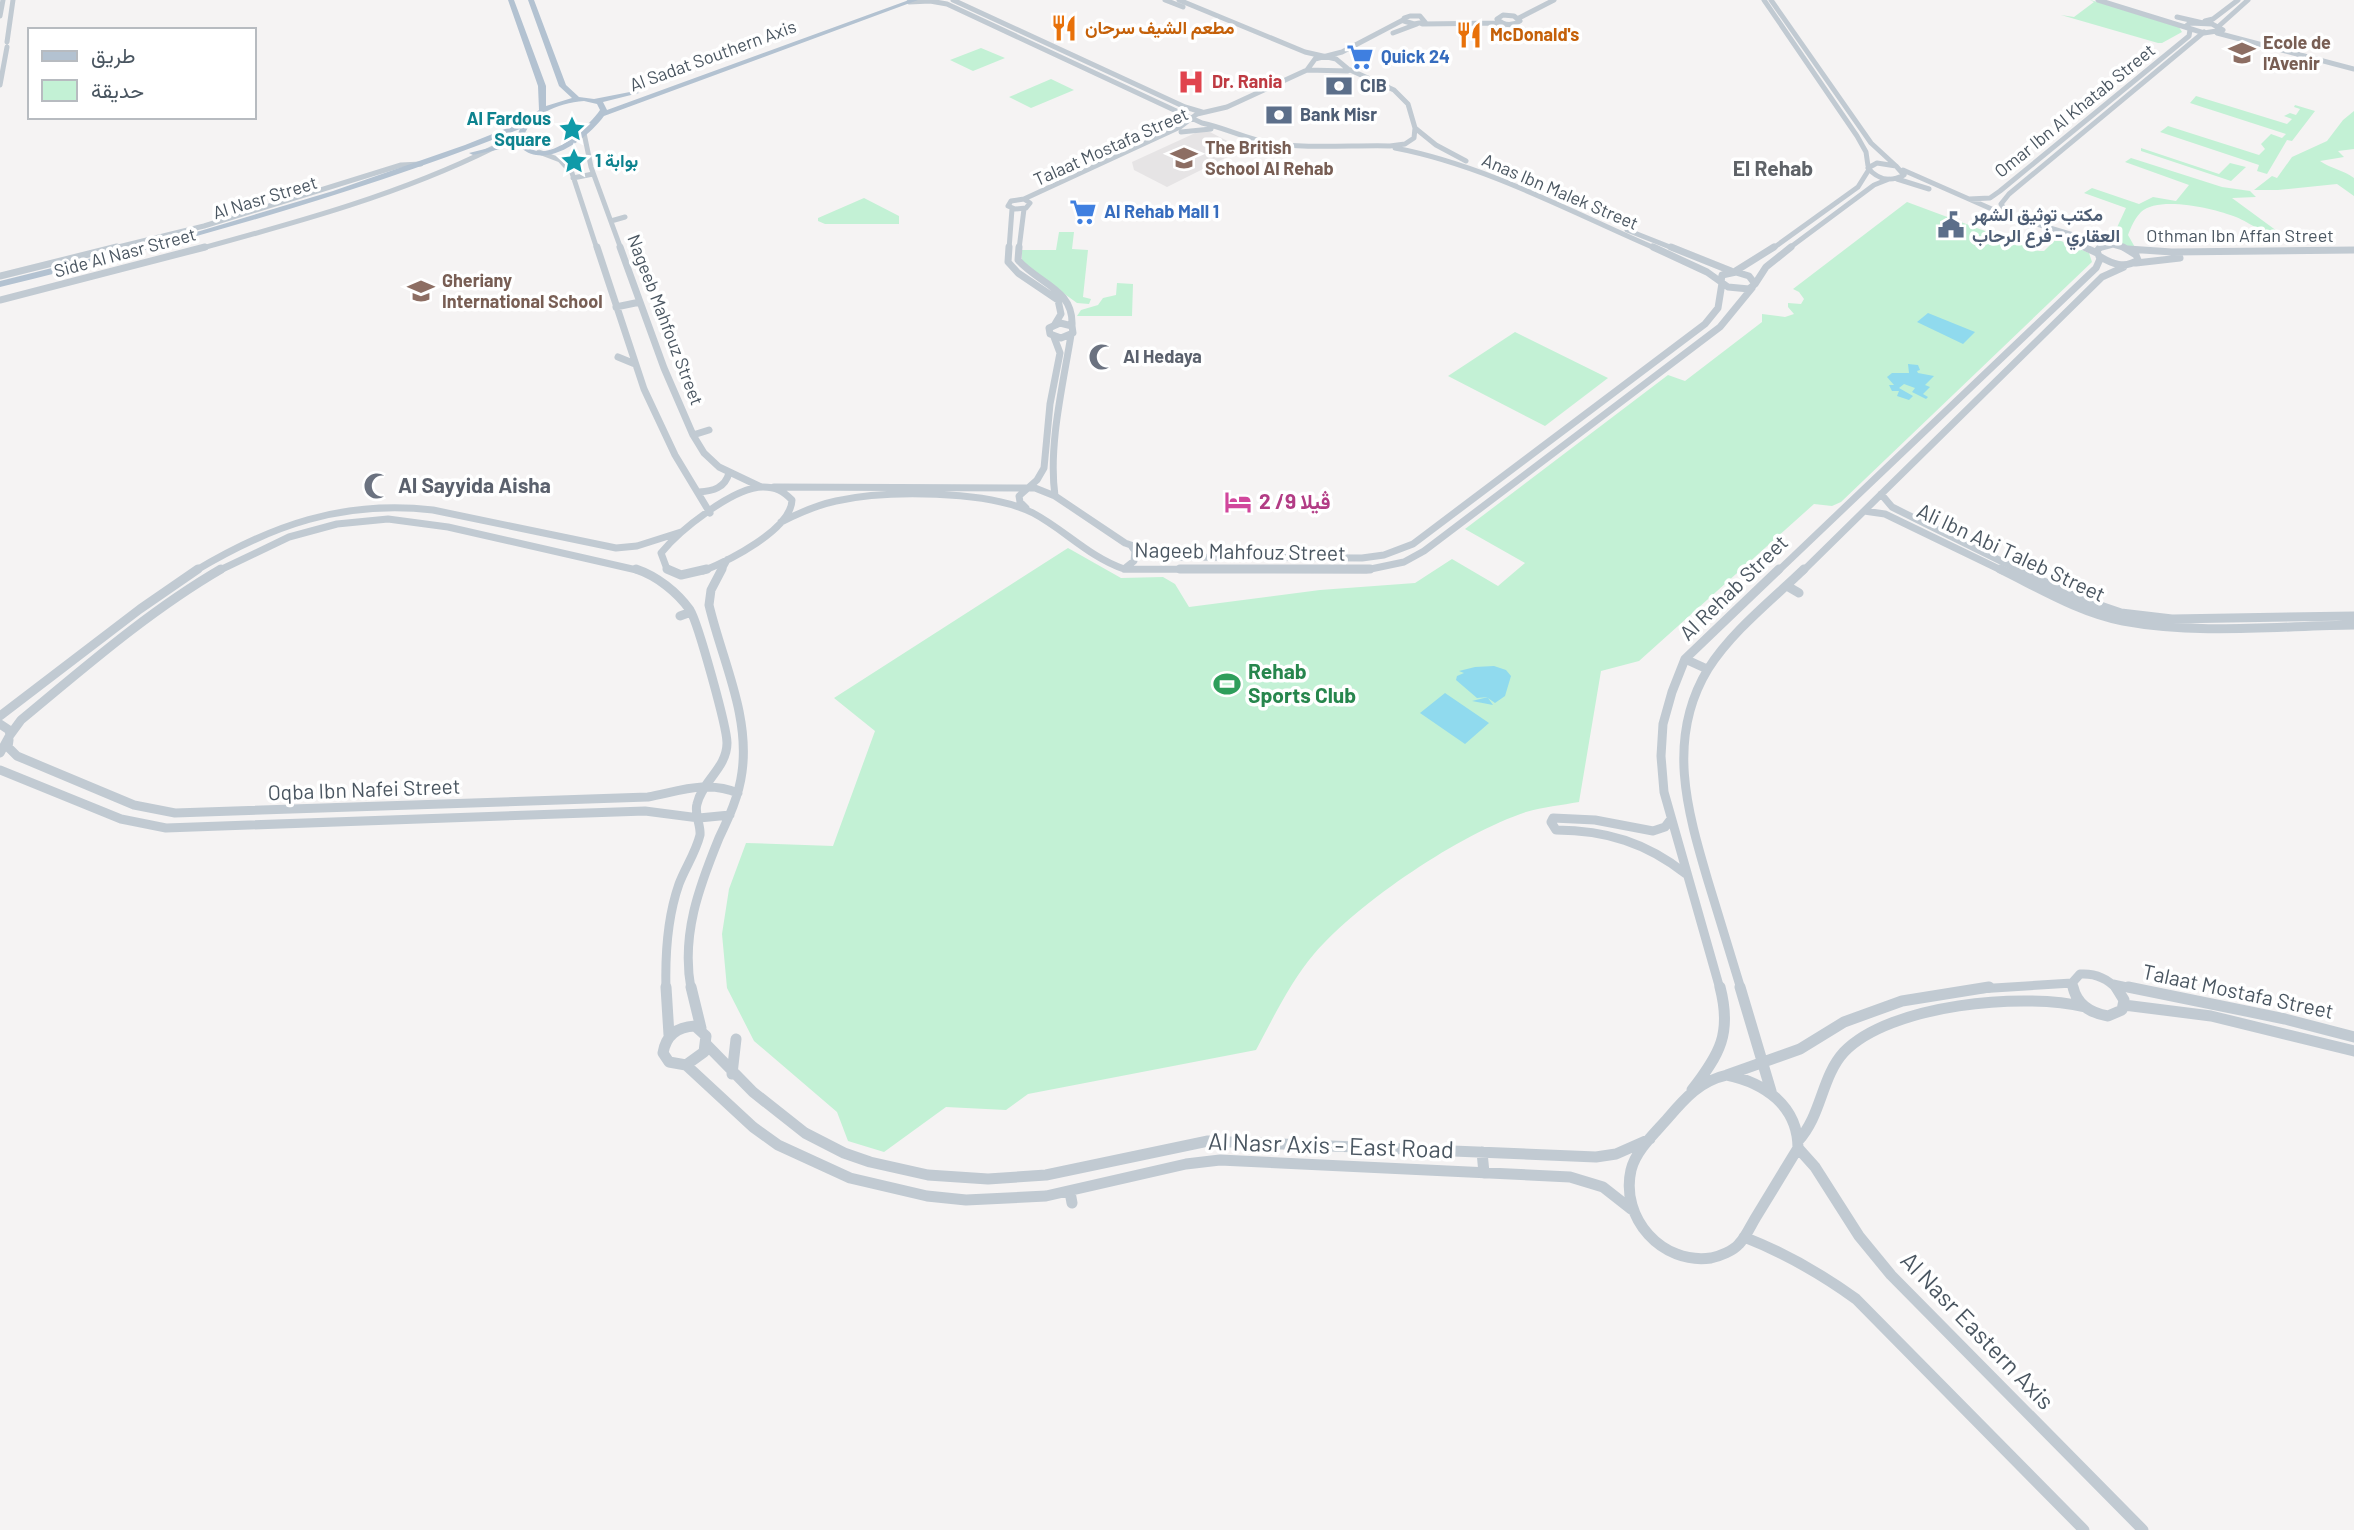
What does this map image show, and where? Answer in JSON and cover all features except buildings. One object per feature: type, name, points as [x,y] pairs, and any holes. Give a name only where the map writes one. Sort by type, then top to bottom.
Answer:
[{"type":"main road","points":[[512,3],[526,0]]},
{"type":"main road","name":"Al Sadat Southern Axis","points":[[577,99],[595,101],[636,93],[899,0]]},
{"type":"main road","name":"Al Sadat Southern Axis","points":[[602,114],[912,1]]},
{"type":"main road","points":[[512,3],[532,3],[563,85],[577,99]]},
{"type":"main road","points":[[512,3],[542,86],[543,110]]},
{"type":"main road","points":[[506,21],[517,19]]},
{"type":"main road","points":[[547,43],[558,41]]},
{"type":"main road","points":[[542,86],[575,87]]},
{"type":"main road","points":[[617,97],[621,102],[628,103]]},
{"type":"main road","points":[[577,99],[559,102],[543,110],[519,134],[518,142],[521,146],[539,152],[568,145],[602,114],[603,107],[595,101]]},
{"type":"main road","name":"Al Nasr Street","points":[[0,292],[245,229],[492,143],[532,121]]},
{"type":"main road","name":"Al Nasr Street","points":[[0,284],[243,222],[492,143],[521,146]]},
{"type":"street","points":[[0,16],[3,0]]},
{"type":"street","points":[[0,85],[13,0]]},
{"type":"street","points":[[912,1],[931,0],[961,4],[1185,107],[1204,112]]},
{"type":"street","points":[[1166,0],[1180,3],[1290,51],[1348,51]]},
{"type":"street","points":[[1502,23],[1498,20],[1503,15],[1542,0]]},
{"type":"street","points":[[1339,61],[1348,51],[1410,16],[1421,22],[1517,23],[1519,18],[1554,0]]},
{"type":"street","points":[[1763,0],[1862,143],[1868,168],[1889,179]]},
{"type":"street","points":[[1771,0],[1871,143],[1899,168],[1903,177],[1874,185],[1766,267],[1720,327],[1424,551],[1413,544],[1705,324],[1713,316],[1718,303],[1722,275],[1754,262],[1858,187],[1868,168],[1877,163],[1899,168],[2008,214],[2068,235],[2109,245]]},
{"type":"street","points":[[2098,0],[2204,32],[2220,29],[2248,0]]},
{"type":"street","points":[[2108,0],[2195,23]]},
{"type":"street","points":[[2116,0],[2354,67]]},
{"type":"street","points":[[2172,16],[2197,21],[2210,20],[2238,0]]},
{"type":"street","points":[[950,2],[966,14],[1159,101],[1192,119],[1262,142],[1284,145],[1382,146],[1410,141],[1415,135],[1405,99],[1382,84],[1353,72],[1339,61],[1300,52],[1187,3],[1180,3]]},
{"type":"street","points":[[1773,14],[1781,14]]},
{"type":"street","points":[[1304,71],[1312,61],[1348,51],[1421,22],[1503,15],[1519,18]]},
{"type":"street","points":[[2188,28],[2188,23],[2203,23]]},
{"type":"street","name":"Omar Ibn Al Khatab Street","points":[[1969,199],[1990,198],[2190,34],[2188,28]]},
{"type":"street","name":"Omar Ibn Al Khatab Street","points":[[2008,214],[2001,204],[2009,194],[2204,32]]},
{"type":"street","points":[[0,39],[7,44]]},
{"type":"street","points":[[0,52],[7,44]]},
{"type":"street","points":[[1054,53],[1062,50]]},
{"type":"street","points":[[1348,51],[1347,62],[1353,72]]},
{"type":"street","points":[[1300,52],[1312,61]]},
{"type":"street","points":[[1300,52],[1304,71]]},
{"type":"street","points":[[1062,57],[1065,53],[1070,54]]},
{"type":"street","points":[[1304,71],[1353,72]]},
{"type":"street","name":"Talaat Mostafa Street","points":[[1181,130],[1204,112],[1227,107],[1304,71]]},
{"type":"street","points":[[1382,84],[1396,82]]},
{"type":"street","points":[[1159,101],[1180,116],[1181,130],[1204,129],[1234,133]]},
{"type":"street","points":[[1171,107],[1178,103]]},
{"type":"street","points":[[2105,105],[2113,108]]},
{"type":"street","points":[[1185,107],[1227,107]]},
{"type":"street","name":"Talaat Mostafa Street","points":[[1222,127],[1219,118],[1227,107]]},
{"type":"street","name":"Talaat Mostafa Street","points":[[1072,326],[1074,312],[1067,299],[1018,260],[1026,204],[1181,130],[1207,125]]},
{"type":"street","name":"Anas Ibn Malek Street","points":[[1415,128],[1443,149],[1709,264],[1751,277],[1754,286]]},
{"type":"street","name":"Nageeb Mahfouz Street","points":[[584,133],[593,174],[675,397],[693,435],[704,453],[729,473],[761,487]]},
{"type":"street","name":"Side Al Nasr Street","points":[[0,300],[139,265],[287,223],[448,168],[492,143]]},
{"type":"street","name":"Anas Ibn Malek Street","points":[[1382,146],[1431,155],[1466,167],[1701,269],[1721,282]]},
{"type":"street","points":[[1431,155],[1433,150],[1443,149]]},
{"type":"street","name":"Nageeb Mahfouz Street","points":[[539,152],[565,163],[573,178],[635,364],[662,431],[710,513]]},
{"type":"street","name":"Side Al Nasr Street","points":[[0,276],[155,239],[401,165],[421,164]]},
{"type":"street","points":[[573,178],[593,174]]},
{"type":"street","points":[[1897,179],[2098,254],[2112,263],[2132,264],[2136,254],[2127,249]]},
{"type":"street","points":[[1026,204],[1011,201],[1008,205],[1012,209],[1008,262],[1015,270],[1058,300],[1061,314],[1048,330],[1054,337],[1059,353],[1050,404],[1044,468],[1037,480],[1020,492],[1018,499],[1032,513]]},
{"type":"street","points":[[1012,209],[1026,204]]},
{"type":"street","points":[[611,220],[625,217]]},
{"type":"street","points":[[2098,254],[2100,247],[2109,245]]},
{"type":"street","name":"Othman Ibn Affan Street","points":[[2109,245],[2172,252],[2354,250]]},
{"type":"street","points":[[2315,251],[2322,257]]},
{"type":"street","name":"Al Rehab Street","points":[[1692,1090],[1716,1058],[1726,1037],[1725,1011],[1660,771],[1660,738],[1671,692],[1685,659],[2096,268],[2100,263],[2098,254]]},
{"type":"street","name":"Othman Ibn Affan Street","points":[[2132,264],[2175,258],[2354,256]]},
{"type":"street","points":[[1754,262],[1766,267]]},
{"type":"street","points":[[1701,269],[1709,268],[1709,264]]},
{"type":"street","name":"Al Rehab Street","points":[[1770,1091],[1689,816],[1683,786],[1685,726],[1697,688],[1721,651],[2102,277],[2132,264]]},
{"type":"street","points":[[1721,282],[1737,290],[1754,286]]},
{"type":"street","points":[[616,307],[640,302]]},
{"type":"street","points":[[1718,303],[1729,302],[1736,307]]},
{"type":"street","points":[[1055,324],[1072,326],[1074,331],[1071,335],[1060,404],[1053,481],[1055,496]]},
{"type":"street","points":[[1054,337],[1071,335]]},
{"type":"street","points":[[618,357],[635,364]]},
{"type":"street","points":[[2011,367],[2021,371]]},
{"type":"street","points":[[1954,402],[1968,408]]},
{"type":"street","points":[[693,435],[709,430]]},
{"type":"street","points":[[1490,486],[1488,482],[1497,474],[1497,469]]},
{"type":"street","points":[[699,492],[721,487],[729,473]]},
{"type":"street","points":[[660,580],[671,573],[662,563],[661,553],[667,543],[744,491],[774,487],[789,494],[792,500],[790,512],[781,523]]},
{"type":"street","name":"Nageeb Mahfouz Street","points":[[774,487],[1027,487],[1055,496],[1132,547],[1177,558],[1351,558],[1384,555],[1413,544]]},
{"type":"street","name":"Ali Ibn Abi Taleb Street","points":[[1881,494],[1892,507],[1926,530],[2078,607],[2134,624],[2173,628],[2354,625]]},
{"type":"street","name":"Nageeb Mahfouz Street","points":[[671,573],[698,574],[727,560],[781,523],[826,503],[875,496],[988,499],[1032,513],[1099,559],[1124,569],[1367,570],[1404,562],[1424,551]]},
{"type":"street","points":[[0,716],[200,566],[248,540],[298,521],[357,509],[406,507],[616,548],[638,546],[681,532]]},
{"type":"street","name":"Ali Ibn Abi Taleb Street","points":[[1864,511],[1885,514],[2077,598],[2133,615],[2172,619],[2354,616]]},
{"type":"street","points":[[0,753],[30,712],[220,567],[260,547],[297,533],[387,519],[422,523],[605,566],[641,571],[660,580],[680,597],[691,612],[723,720],[727,745],[724,759],[696,805],[700,834],[698,845],[673,902],[666,938],[669,1035],[663,1047],[664,1058],[674,1065],[686,1065],[700,1058],[707,1045],[688,985],[687,930],[695,898],[738,793],[744,760],[744,730],[709,605],[711,590],[727,560]]},
{"type":"street","points":[[1124,569],[1134,561],[1135,551],[1132,547]]},
{"type":"street","points":[[1787,586],[1799,593]]},
{"type":"street","points":[[680,616],[691,612]]},
{"type":"street","points":[[1685,659],[1707,669]]},
{"type":"street","name":"Oqba Ibn Nafei Street","points":[[0,724],[9,730],[8,747],[29,761],[134,805],[175,813],[648,797],[708,784],[724,786],[738,793]]},
{"type":"street","name":"Oqba Ibn Nafei Street","points":[[0,771],[121,819],[166,828],[645,811],[699,818],[730,815]]},
{"type":"street","points":[[645,811],[648,797]]},
{"type":"street","points":[[1671,819],[1665,827],[1653,831],[1574,817],[1553,818],[1551,822],[1556,830],[1594,830],[1627,838],[1653,849],[1687,875]]},
{"type":"street","points":[[1715,971],[1735,971]]},
{"type":"street","points":[[2072,983],[1985,987],[1902,1001],[1844,1022],[1800,1049],[1702,1081],[1650,1139],[1631,1169],[1628,1182],[1631,1209],[1636,1220],[1652,1240],[1674,1254],[1699,1260],[1721,1257],[1731,1252],[1744,1237],[1815,1120],[1826,1083],[1842,1054],[1866,1035],[1919,1016],[1976,1004],[2036,999],[2085,1007],[2108,1016],[2119,1013],[2124,1005],[2122,995],[2113,984],[2099,975],[2087,973],[2074,978],[2072,983],[2077,999],[2085,1007]]},
{"type":"street","name":"Talaat Mostafa Street","points":[[2113,984],[2284,1019],[2354,1037]]},
{"type":"street","name":"Talaat Mostafa Street","points":[[2124,1005],[2174,1010],[2354,1051]]},
{"type":"street","points":[[669,1035],[688,1026],[701,1028]]},
{"type":"street","points":[[732,1074],[736,1039]]},
{"type":"street","name":"Al Nasr Axis - East Road","points":[[707,1045],[732,1074],[791,1123],[845,1153],[906,1170],[959,1177],[1013,1178],[1073,1171],[1156,1150],[1209,1141],[1596,1157],[1616,1154],[1650,1139]]},
{"type":"street","name":"Al Nasr Axis - East Road","points":[[686,1065],[757,1130],[794,1154],[849,1178],[905,1194],[958,1199],[1071,1198],[1159,1169],[1220,1160],[1583,1178],[1609,1190],[1631,1209]]},
{"type":"street","points":[[1727,1075],[1747,1079],[1770,1091],[1791,1115],[1798,1145]]},
{"type":"street","name":"Al Nasr Eastern Axis","points":[[1798,1145],[1858,1236],[1891,1275],[2143,1530]]},
{"type":"street","points":[[1482,1152],[1484,1173]]},
{"type":"street","points":[[1744,1237],[1802,1262],[1856,1300],[1891,1332],[2084,1530]]},
{"type":"shaded area","points":[[1204,129],[1243,149],[1167,187],[1134,170],[1132,162]]},
{"type":"green space","points":[[2090,0],[2168,21],[2182,32],[2158,43],[2061,15],[2074,17],[2094,2]]},
{"type":"green space","points":[[981,48],[1005,58],[973,71],[950,60]]},
{"type":"green space","points":[[1051,79],[1074,90],[1031,108],[1009,97]]},
{"type":"green space","points":[[2196,96],[2287,124],[2292,119],[2284,116],[2290,113],[2296,115],[2300,109],[2294,107],[2295,105],[2315,111],[2292,141],[2287,140],[2267,174],[2257,171],[2259,165],[2160,132],[2168,126],[2259,155],[2265,149],[2261,144],[2271,134],[2282,138],[2286,134],[2190,103]]},
{"type":"green space","points":[[2354,111],[2354,149],[2338,151],[2344,157],[2320,161],[2354,178],[2354,196],[2337,184],[2254,190],[2272,176],[2277,178],[2292,157],[2327,141],[2343,120]]},
{"type":"green space","points":[[2141,148],[2219,174],[2230,163],[2246,167],[2231,181],[2141,151]]},
{"type":"green space","points":[[2131,158],[2222,187],[2250,191],[2256,197],[2232,198],[2281,234],[2263,231],[2215,210],[2161,204],[2141,212],[2133,223],[2128,235],[2137,251],[2105,241],[2114,234],[2126,208],[2084,193],[2092,188],[2139,204],[2153,197],[2176,201],[2189,185],[2125,162]]},
{"type":"green space","points":[[864,198],[899,216],[899,224],[825,224],[818,221],[818,218]]},
{"type":"green space","name":"Rehab Sports Club","points":[[1907,202],[2039,251],[2044,251],[2054,241],[2061,241],[2089,253],[2092,262],[1841,502],[1832,506],[1814,504],[1639,661],[1601,671],[1579,802],[1532,810],[1500,822],[1442,853],[1384,892],[1357,913],[1314,954],[1290,988],[1256,1050],[1028,1094],[1006,1110],[946,1107],[884,1152],[848,1141],[837,1112],[754,1041],[727,988],[722,934],[729,889],[746,843],[833,846],[875,731],[834,698],[1068,548],[1121,578],[1163,577],[1175,584],[1189,607],[1320,590],[1415,583],[1452,559],[1498,586],[1525,563],[1465,529],[1668,375],[1685,381],[1762,322],[1762,314],[1785,317],[1794,314],[1788,303],[1801,304],[1804,299],[1793,289]]},
{"type":"green space","points":[[1059,232],[1074,232],[1072,249],[1088,250],[1083,297],[1091,299],[1089,304],[1077,303],[1030,269],[1022,260],[1022,250],[1056,250]]},
{"type":"green space","points":[[1117,283],[1133,284],[1132,316],[1077,316],[1081,310],[1098,305],[1103,298],[1116,295]]},
{"type":"green space","points":[[1515,332],[1608,378],[1545,426],[1448,376]]},
{"type":"water","points":[[1928,313],[1975,332],[1963,344],[1917,322]]},
{"type":"water","points":[[1908,364],[1918,365],[1918,373],[1934,376],[1925,385],[1930,387],[1923,394],[1928,397],[1926,399],[1912,392],[1915,388],[1904,384],[1899,388],[1913,396],[1909,400],[1897,396],[1899,391],[1892,391],[1889,385],[1894,385],[1887,377],[1892,373],[1909,373]]},
{"type":"water","points":[[1494,666],[1506,670],[1511,676],[1505,696],[1495,703],[1488,698],[1493,705],[1472,701],[1488,697],[1477,698],[1456,680],[1457,676],[1464,673],[1459,671]]},
{"type":"water","points":[[1445,693],[1489,723],[1465,744],[1420,713]]},
{"type":"place","name":"مطعم الشيف سرحان","points":[[1064,28]]},
{"type":"place","name":"McDonald's","points":[[1469,35]]},
{"type":"place","name":"Ecole de l'Avenir","points":[[2242,53]]},
{"type":"place","name":"Quick 24","points":[[1360,57]]},
{"type":"place","name":"Dr. Rania","points":[[1191,82]]},
{"type":"place","name":"CIB","points":[[1339,86]]},
{"type":"place","name":"Bank Misr","points":[[1279,115]]},
{"type":"place","name":"Al Fardous Square","points":[[572,129]]},
{"type":"place","name":"The British School Al Rehab","points":[[1184,158]]},
{"type":"place","name":"بوابة 1","points":[[574,161]]},
{"type":"place","name":"Al Rehab Mall 1","points":[[1083,212]]},
{"type":"place","name":"مكتب توثيق الشهر العقاري - فرع الرحاب","points":[[1951,225]]},
{"type":"place","name":"Gheriany International School","points":[[421,291]]},
{"type":"place","name":"Al Hedaya","points":[[1102,357]]},
{"type":"place","name":"Al Sayyida Aisha","points":[[377,486]]},
{"type":"place","name":"ڤيلا 9/ 2","points":[[1238,502]]},
{"type":"place","name":"Rehab Sports Club","points":[[1227,684]]},
{"type":"district","name":"El Rehab","points":[[1773,169]]}]
